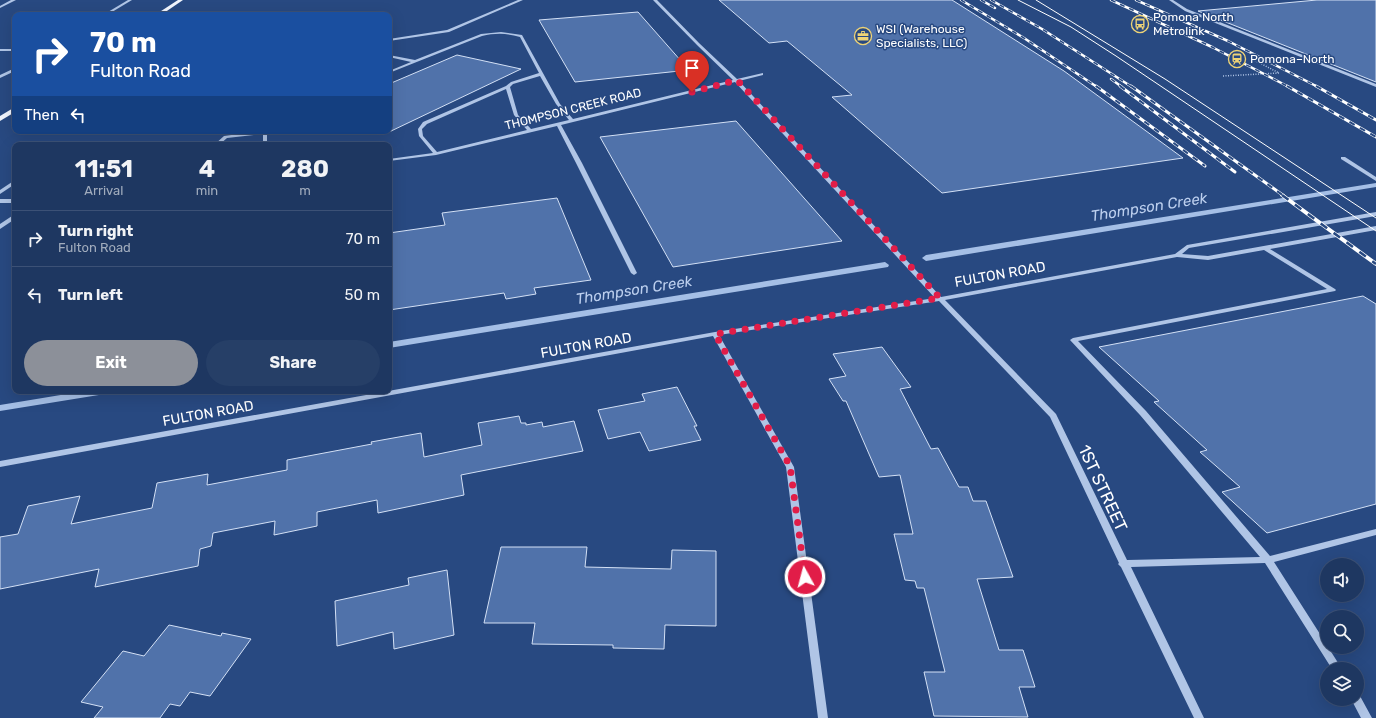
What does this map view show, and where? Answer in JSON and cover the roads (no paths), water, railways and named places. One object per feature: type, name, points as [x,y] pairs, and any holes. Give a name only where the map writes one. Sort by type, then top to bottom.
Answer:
[{"type":"main road","points":[[163,12],[181,0]]},
{"type":"main road","points":[[0,119],[12,111]]},
{"type":"street","points":[[0,7],[14,0]]},
{"type":"street","points":[[110,12],[130,0]]},
{"type":"street","points":[[392,40],[448,31],[521,0]]},
{"type":"street","name":"1ST STREET","points":[[655,0],[698,44],[737,80],[940,298],[1053,416],[1123,564],[1199,718]]},
{"type":"street","points":[[1172,0],[1186,10],[1376,86]]},
{"type":"street","points":[[392,71],[489,33],[512,33],[521,36],[558,104],[572,121]]},
{"type":"street","points":[[0,50],[12,50]]},
{"type":"street","points":[[392,57],[415,62]]},
{"type":"street","points":[[0,77],[12,71]]},
{"type":"street","points":[[436,154],[422,136],[420,129],[425,123],[508,87],[512,83],[541,74]]},
{"type":"street","name":"THOMPSON CREEK ROAD","points":[[392,160],[436,154],[762,74]]},
{"type":"street","points":[[508,87],[516,115],[530,131]]},
{"type":"street","points":[[558,124],[634,273]]},
{"type":"street","points":[[220,142],[226,137],[249,134]]},
{"type":"street","points":[[1343,158],[1376,178]]},
{"type":"street","points":[[0,192],[12,184]]},
{"type":"street","points":[[0,201],[12,201]]},
{"type":"street","name":"FULTON ROAD","points":[[1177,255],[1187,246],[1376,214]]},
{"type":"street","points":[[0,227],[12,218]]},
{"type":"street","name":"FULTON ROAD","points":[[392,393],[715,334],[940,298],[1177,255],[1208,258],[1376,228]]},
{"type":"street","points":[[1265,248],[1333,290],[1073,340],[1143,412],[1268,560],[1333,662]]},
{"type":"street","points":[[715,334],[790,466],[823,718]]},
{"type":"street","name":"FULTON ROAD","points":[[0,464],[385,394]]},
{"type":"street","points":[[1123,564],[1268,560],[1376,532]]},
{"type":"street","points":[[1360,706],[1368,718]]},
{"type":"waterway","name":"Thompson Creek","points":[[926,258],[1376,185]]},
{"type":"waterway","name":"Thompson Creek","points":[[392,345],[885,265]]},
{"type":"waterway","name":"Thompson Creek","points":[[0,408],[86,394]]},
{"type":"tram line","points":[[1018,0],[1071,27],[1116,56],[1376,231]]},
{"type":"tram line","points":[[1036,0],[1165,79],[1376,218]]},
{"type":"railway","points":[[961,0],[1024,38],[1097,87]]},
{"type":"railway","points":[[981,0],[995,8]]},
{"type":"railway","points":[[991,0],[1042,29],[1132,87]]},
{"type":"railway","points":[[1111,0],[1212,47],[1289,87]]},
{"type":"railway","points":[[1136,0],[1228,41],[1318,87]]},
{"type":"railway","points":[[1111,79],[1122,87]]},
{"type":"railway","points":[[1096,86],[1205,166]]},
{"type":"railway","points":[[1120,86],[1235,172]]},
{"type":"railway","points":[[1131,86],[1284,196]]},
{"type":"railway","points":[[1287,86],[1376,137]]},
{"type":"railway","points":[[1316,86],[1376,120]]},
{"type":"railway","points":[[1282,195],[1376,264]]},
{"type":"place","name":"Pomona North Metrolink","points":[[1140,24]]},
{"type":"place","name":"WSI (Warehouse Specialists, LLC)","points":[[863,36]]},
{"type":"place","name":"Pomona–North","points":[[1237,59]]}]
